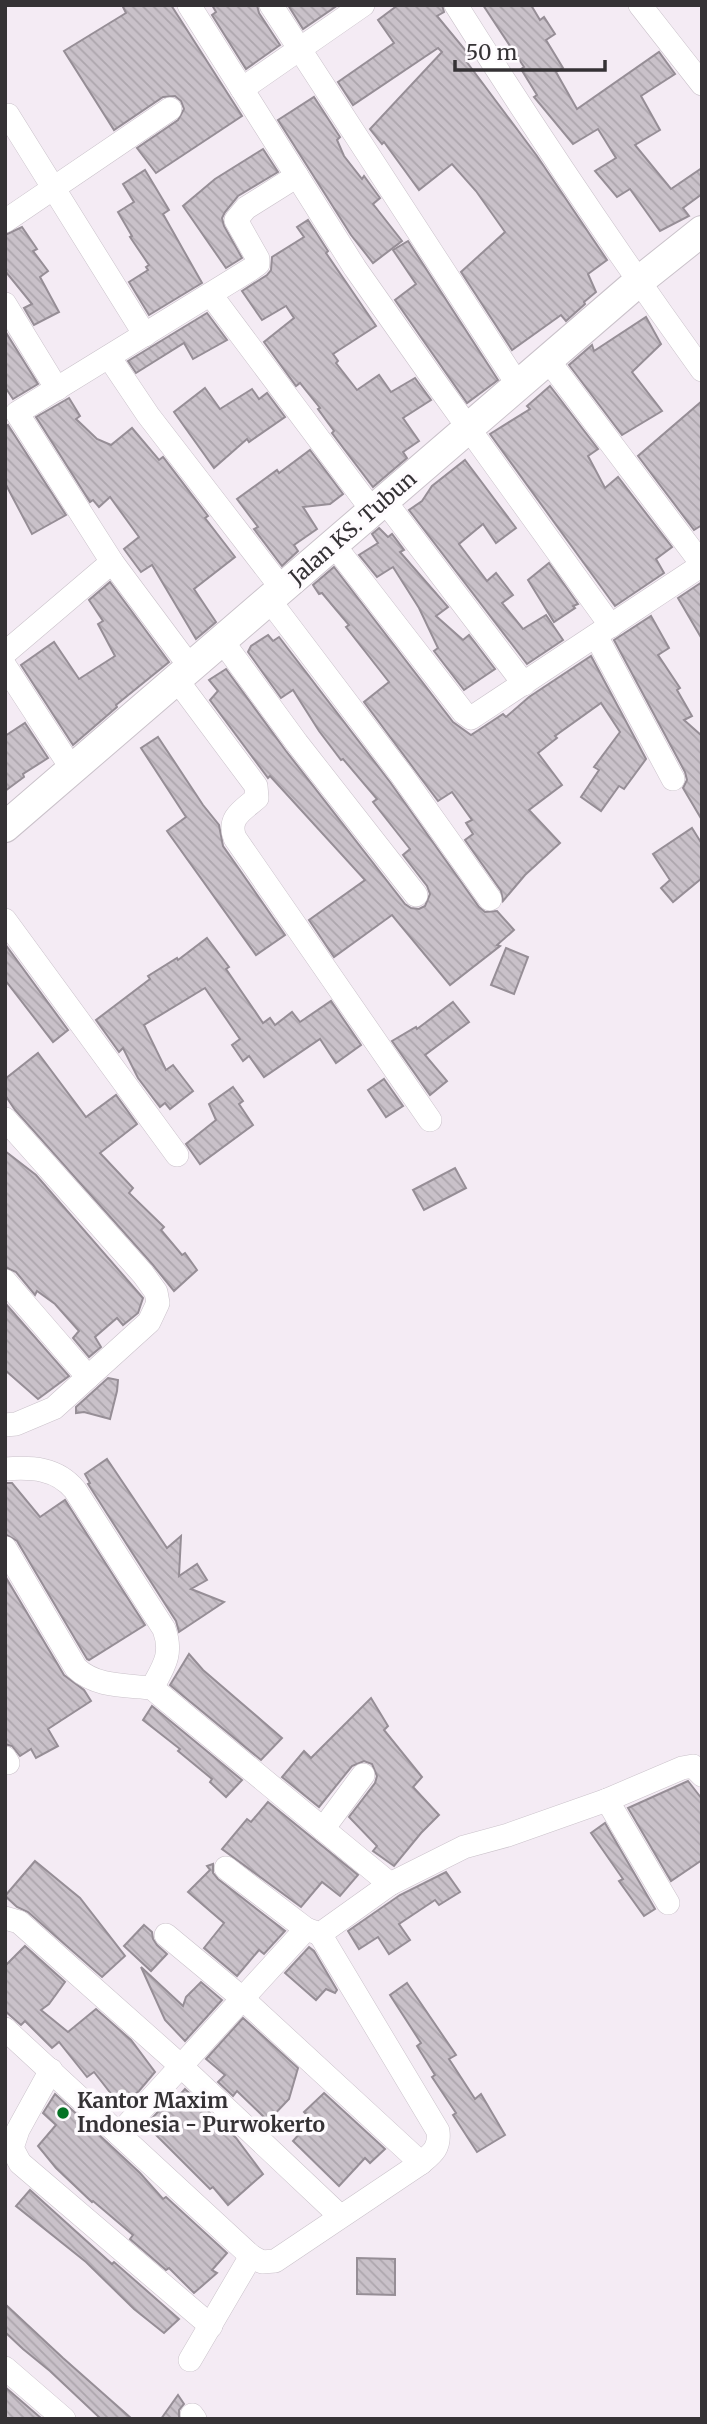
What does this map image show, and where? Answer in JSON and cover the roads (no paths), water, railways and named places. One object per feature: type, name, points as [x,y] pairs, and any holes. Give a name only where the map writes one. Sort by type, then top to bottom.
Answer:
[{"type":"street","points":[[190,5],[355,268],[469,427],[604,631],[673,779]]},
{"type":"street","points":[[271,5],[518,385]]},
{"type":"street","points":[[242,89],[363,5]]},
{"type":"street","points":[[456,5],[522,110],[638,282],[702,370]]},
{"type":"street","points":[[640,5],[702,84]]},
{"type":"street","points":[[5,221],[170,109]]},
{"type":"street","points":[[8,115],[145,335]]},
{"type":"street","points":[[297,176],[239,215],[236,220],[239,230],[258,259],[258,264],[17,414],[256,786],[257,798],[232,821],[235,838],[430,1120]]},
{"type":"street","name":"Jalan KS. Tubun","points":[[5,827],[638,282],[702,231]]},
{"type":"street","points":[[211,295],[524,684]]},
{"type":"street","points":[[5,304],[57,389]]},
{"type":"street","points":[[108,357],[490,899]]},
{"type":"street","points":[[334,545],[468,717],[474,717],[702,565],[548,359]]},
{"type":"street","points":[[5,653],[112,562]]},
{"type":"street","points":[[223,642],[296,743],[416,895]]},
{"type":"street","points":[[5,666],[72,768]]},
{"type":"street","points":[[5,920],[177,1155]]},
{"type":"street","points":[[5,1119],[143,1274],[156,1292],[158,1303],[149,1322],[54,1408],[26,1420],[5,1425]]},
{"type":"street","points":[[5,1281],[89,1377]]},
{"type":"street","points":[[5,1469],[30,1467],[51,1472],[65,1478],[75,1490],[164,1629],[170,1644],[166,1661],[152,1688]]},
{"type":"street","points":[[5,1548],[81,1673],[87,1678],[106,1683],[152,1688],[390,1884]]},
{"type":"street","points":[[119,2134],[242,1998],[313,1931],[390,1884],[464,1847],[508,1835],[607,1800],[682,1768],[693,1766],[702,1775]]},
{"type":"street","points":[[323,1829],[363,1775]]},
{"type":"street","points":[[607,1800],[668,1903]]},
{"type":"street","points":[[5,2029],[251,2256],[262,2262],[275,2261],[421,2163],[437,2149],[438,2131],[313,1931],[226,1868]]},
{"type":"street","points":[[5,1918],[19,1922],[181,2066],[340,2216]]},
{"type":"street","points":[[166,1935],[242,1998],[421,2163]]},
{"type":"street","points":[[51,2070],[18,2130],[12,2148],[20,2163],[211,2326]]},
{"type":"street","points":[[190,2360],[251,2256]]},
{"type":"street","points":[[5,2368],[64,2419]]},
{"type":"place","name":"Kantor Maxim Indonesia - Purwokerto","points":[[63,2113]]}]
